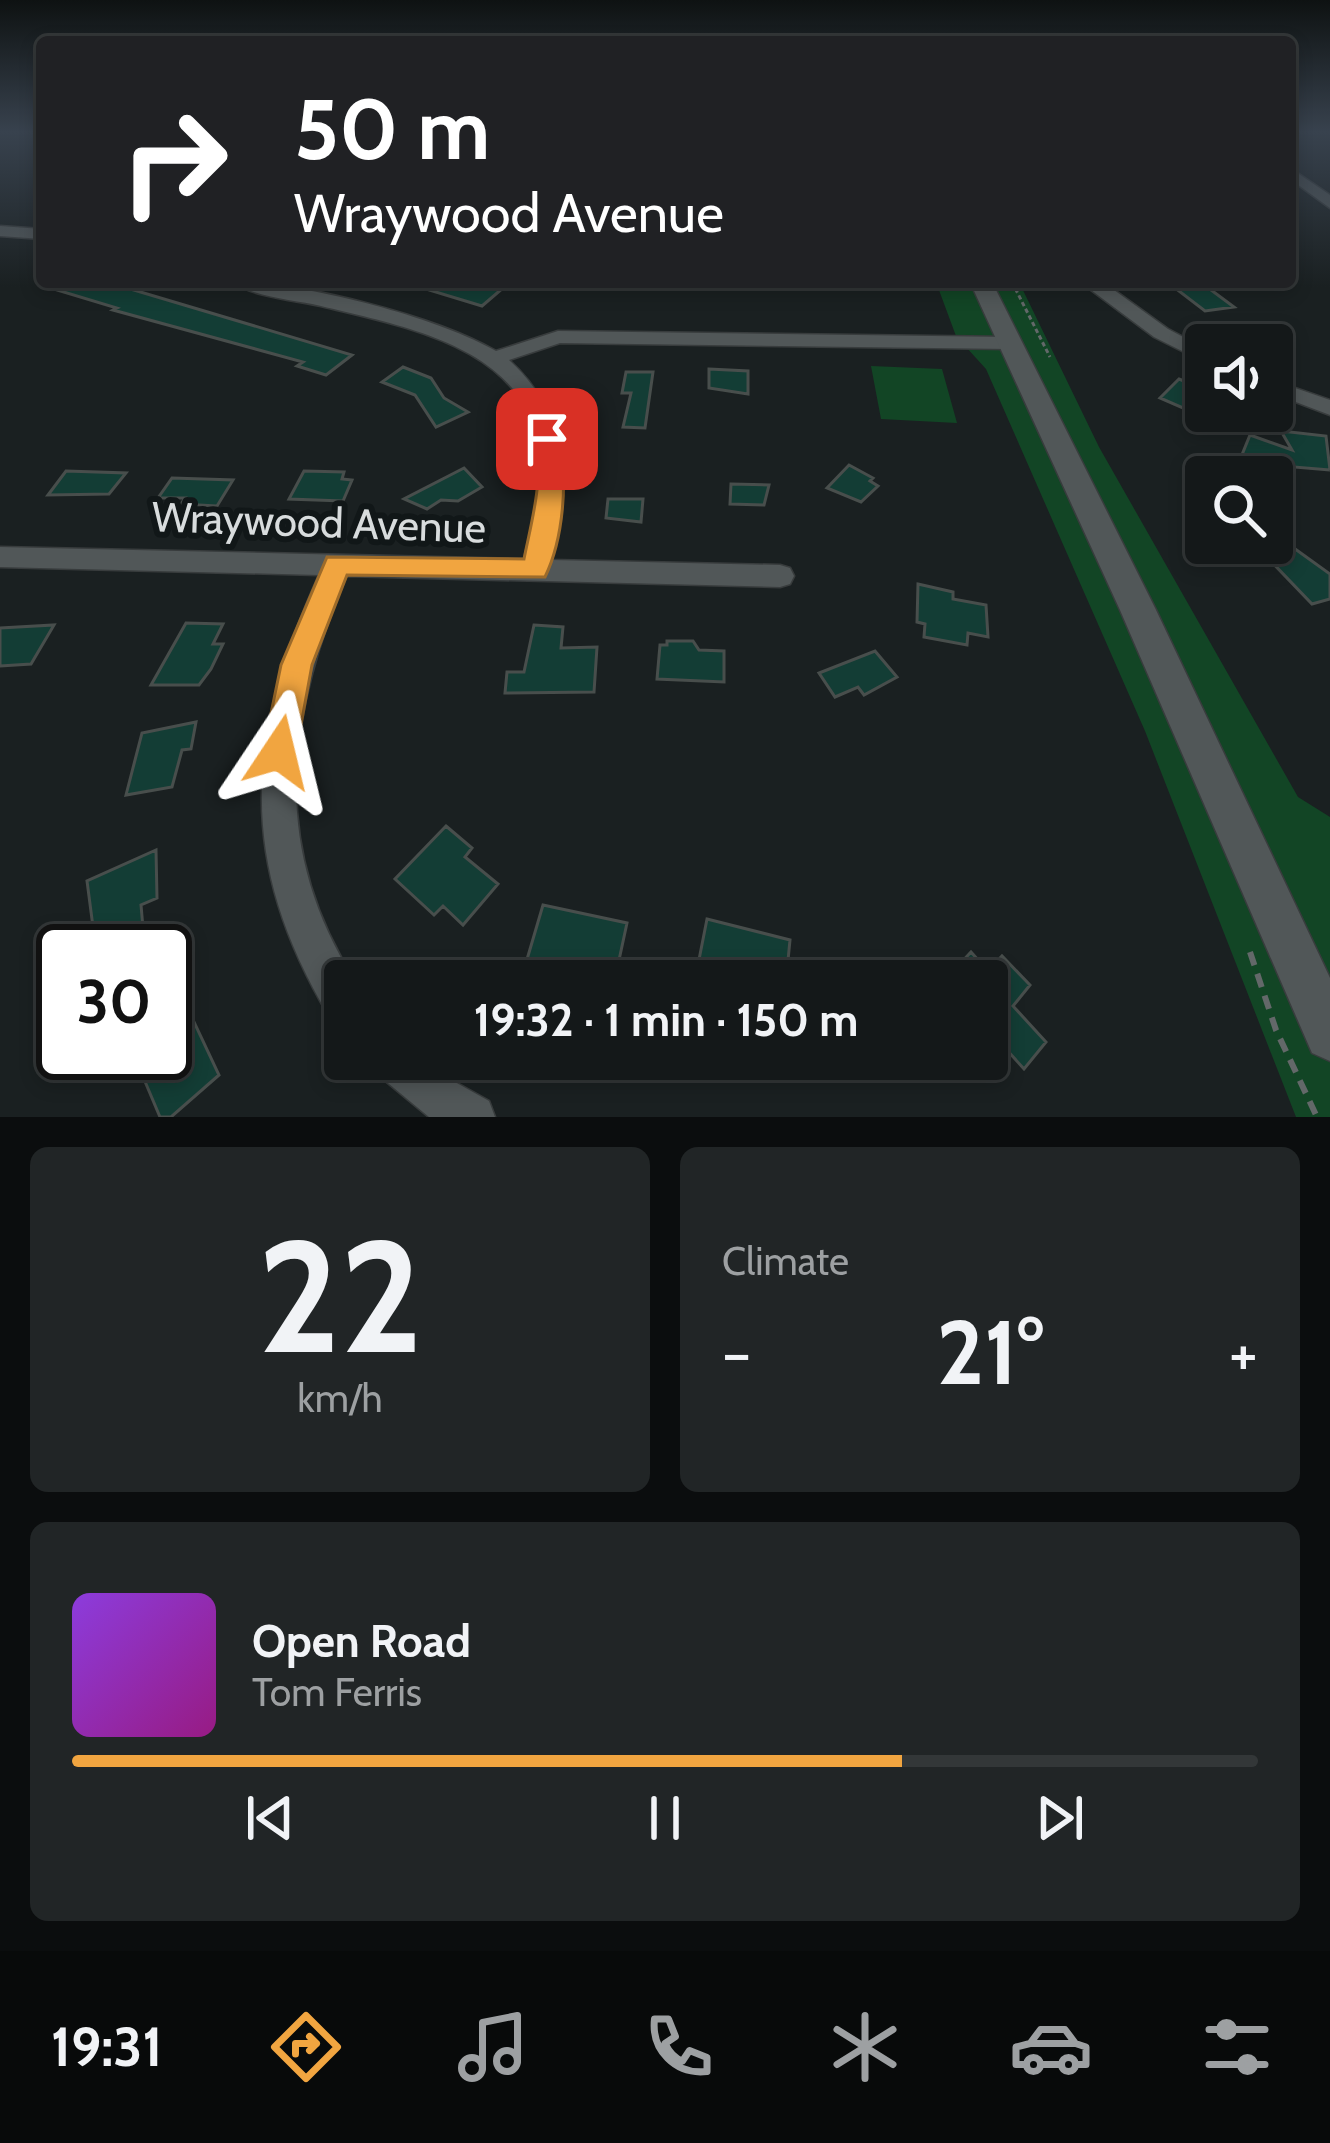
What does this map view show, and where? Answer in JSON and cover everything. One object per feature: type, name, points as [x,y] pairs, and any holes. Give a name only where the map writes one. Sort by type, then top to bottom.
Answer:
[{"type":"street","points":[[1304,183],[1330,203]]},
{"type":"street","points":[[0,231],[36,233]]},
{"type":"street","points":[[264,288],[427,331],[494,358],[517,378],[536,410],[551,458],[550,497],[536,570]]},
{"type":"street","points":[[984,288],[1138,610],[1330,1035]]},
{"type":"street","points":[[1099,288],[1185,346]]},
{"type":"street","points":[[494,358],[558,337],[1009,343]]},
{"type":"street","points":[[1293,394],[1330,408]]},
{"type":"street","name":"Wraywood Avenue","points":[[0,557],[780,576]]},
{"type":"street","points":[[324,967],[287,881],[277,772],[296,665],[337,564]]},
{"type":"street","points":[[418,1080],[473,1117]]},
{"type":"path","points":[[1015,288],[1050,357]]},
{"type":"path","points":[[1250,952],[1276,1030],[1317,1117]]},
{"type":"green space","points":[[938,288],[1022,288],[1099,447],[1298,797],[1330,817],[1330,1117],[1296,1117],[1145,731],[986,369],[956,336]]},
{"type":"green space","points":[[871,366],[942,369],[957,423],[881,419]]},
{"type":"building","points":[[50,288],[127,288],[352,355],[326,375],[297,366],[303,362],[113,310],[117,308]]},
{"type":"building","points":[[429,288],[503,288],[482,306]]},
{"type":"building","points":[[1175,288],[1208,288],[1234,307],[1205,311]]},
{"type":"building","points":[[403,367],[431,378],[444,398],[468,412],[436,427],[415,395],[382,382]]},
{"type":"building","points":[[709,369],[748,371],[748,394],[709,388]]},
{"type":"building","points":[[626,372],[653,372],[645,428],[623,427],[631,393],[622,393]]},
{"type":"building","points":[[1179,379],[1185,381],[1185,409],[1160,398]]},
{"type":"building","points":[[1282,432],[1326,436],[1330,470],[1293,467],[1293,456],[1242,456],[1250,435],[1292,450]]},
{"type":"building","points":[[849,465],[878,486],[861,502],[827,488]]},
{"type":"building","points":[[464,468],[482,487],[458,501],[441,500],[427,509],[404,499]]},
{"type":"building","points":[[66,471],[126,473],[109,494],[48,495]]},
{"type":"building","points":[[304,471],[344,472],[342,479],[352,480],[343,501],[289,499]]},
{"type":"building","points":[[172,478],[233,480],[217,506],[181,504],[185,498],[158,498]]},
{"type":"building","points":[[731,484],[769,485],[764,505],[730,504]]},
{"type":"building","points":[[608,499],[643,499],[641,522],[606,518]]},
{"type":"building","points":[[1293,547],[1330,574],[1330,599],[1312,604],[1274,564],[1293,564]]},
{"type":"building","points":[[918,584],[953,592],[953,599],[986,605],[988,637],[968,633],[967,645],[924,637],[925,624],[917,622]]},
{"type":"building","points":[[186,623],[223,624],[213,644],[223,644],[211,669],[199,685],[151,685]]},
{"type":"building","points":[[54,625],[31,664],[0,666],[0,628]]},
{"type":"building","points":[[534,625],[563,627],[561,648],[597,647],[594,692],[505,693],[507,672],[524,672]]},
{"type":"building","points":[[693,641],[699,650],[724,651],[724,682],[657,679],[660,645]]},
{"type":"building","points":[[875,651],[897,677],[864,695],[858,687],[835,697],[819,673]]},
{"type":"building","points":[[196,722],[191,749],[182,750],[172,787],[126,795],[142,733]]},
{"type":"building","points":[[446,826],[472,848],[465,857],[498,884],[463,925],[443,906],[434,915],[395,879]]},
{"type":"building","points":[[156,850],[157,898],[141,905],[143,924],[93,924],[87,881]]},
{"type":"building","points":[[543,905],[627,923],[619,960],[527,960]]},
{"type":"building","points":[[707,919],[790,940],[788,960],[699,960]]},
{"type":"building","points":[[1008,962],[1030,985],[1013,1006],[1046,1042],[1024,1069],[1008,1051]]},
{"type":"building","points":[[192,1018],[219,1075],[171,1117],[160,1117],[144,1080],[192,1080]]},
{"type":"route","points":[[279,752],[296,665],[337,564],[536,570],[550,497],[547,439]]}]
